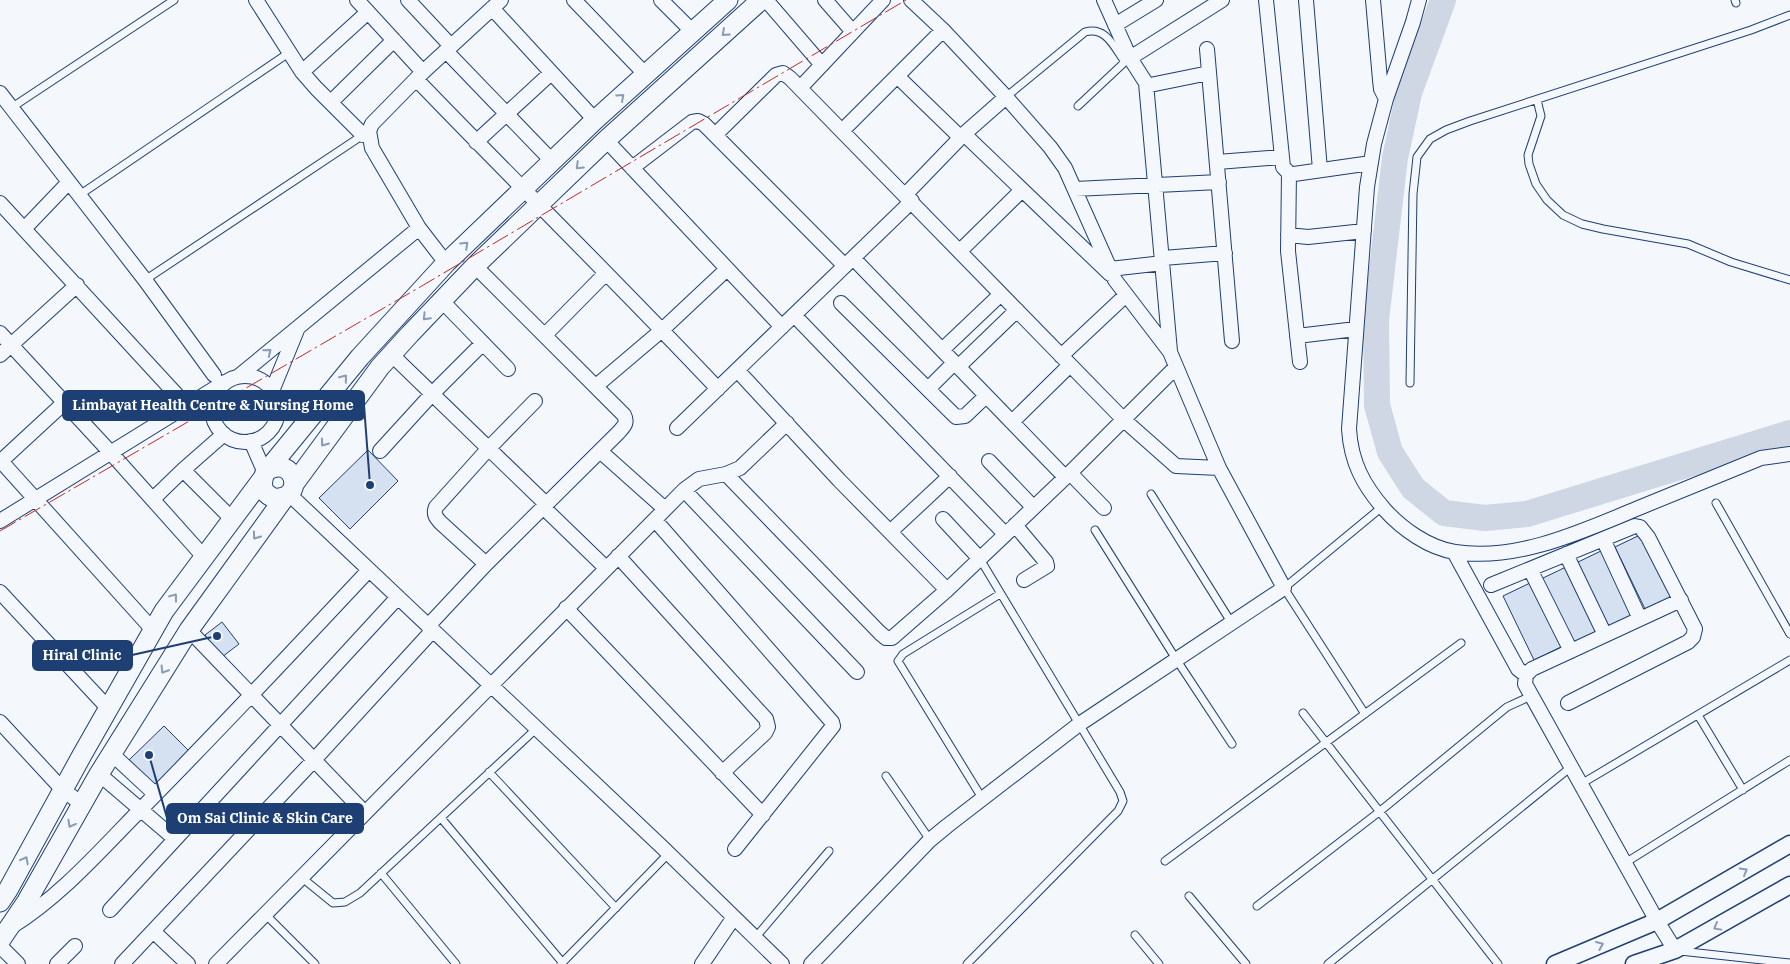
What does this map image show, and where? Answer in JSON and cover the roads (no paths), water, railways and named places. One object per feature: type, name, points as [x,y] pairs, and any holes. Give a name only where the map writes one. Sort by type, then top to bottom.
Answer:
[{"type":"main road","points":[[3,891],[63,790],[164,611],[265,474],[360,357],[446,263],[552,161],[728,0]]},
{"type":"main road","points":[[4,935],[28,902],[99,774],[189,630],[380,367],[475,266],[606,140],[761,0]]},
{"type":"main road","points":[[278,466],[288,470],[294,479],[289,492],[275,498],[266,493],[262,483],[265,474],[278,466]]},
{"type":"street","points":[[357,0],[394,40],[419,76],[476,142],[718,389]]},
{"type":"street","points":[[408,0],[448,49],[552,161]]},
{"type":"street","points":[[574,0],[646,75]]},
{"type":"street","points":[[661,0],[693,32]]},
{"type":"street","points":[[766,0],[822,65]]},
{"type":"street","points":[[825,0],[853,32]]},
{"type":"street","points":[[800,88],[883,0]]},
{"type":"street","points":[[810,964],[930,840],[982,798],[1078,725],[1284,588],[1219,468],[1170,352],[1126,295],[1113,274],[1065,168],[1006,97],[943,30],[911,0]]},
{"type":"street","points":[[1104,0],[1128,60],[1146,83],[1157,185],[1170,352]]},
{"type":"street","points":[[1115,25],[1156,0]]},
{"type":"street","points":[[1128,60],[1222,0]]},
{"type":"street","points":[[1266,0],[1283,167],[1289,173],[1288,251],[1300,362]]},
{"type":"street","points":[[1306,0],[1320,170]]},
{"type":"street","points":[[1373,0],[1381,89],[1386,98]]},
{"type":"street","points":[[1419,0],[1414,22],[1386,98],[1374,144],[1367,187],[1349,428],[1350,447],[1358,472],[1372,496],[1396,524],[1423,541],[1454,552],[1483,553],[1522,549],[1563,538],[1761,458],[1790,454]]},
{"type":"street","points":[[261,2],[302,72],[331,102],[366,133],[372,148],[419,228],[446,263]]},
{"type":"street","points":[[366,133],[372,124],[419,76],[497,3],[551,73],[596,120]]},
{"type":"street","points":[[302,72],[368,12]]},
{"type":"street","points":[[842,131],[943,30]]},
{"type":"street","points":[[331,102],[394,40]]},
{"type":"street","points":[[1207,49],[1232,341]]},
{"type":"street","points":[[476,142],[551,73]]},
{"type":"street","points":[[715,135],[776,75],[783,73],[909,198],[1124,420],[1176,466],[1219,468]]},
{"type":"street","points":[[1146,83],[1150,85],[1209,73]]},
{"type":"street","points":[[897,76],[1113,274]]},
{"type":"street","points":[[0,94],[145,280],[219,379],[212,408],[215,422],[224,434],[237,441],[251,442],[265,436],[274,424],[278,410],[275,396],[267,384],[254,377],[239,376],[219,379],[186,405],[0,521]]},
{"type":"street","points":[[678,428],[849,262],[909,198],[963,136],[1006,97]]},
{"type":"street","points":[[632,168],[692,122],[698,121],[704,124],[942,350],[1067,475],[1104,508]]},
{"type":"street","points":[[606,140],[782,327]]},
{"type":"street","points":[[1217,162],[1282,157]]},
{"type":"street","points":[[1289,173],[1371,163]]},
{"type":"street","points":[[24,229],[68,182]]},
{"type":"street","points":[[1075,188],[1219,182]]},
{"type":"street","points":[[960,251],[1022,190]]},
{"type":"street","points":[[0,203],[186,405]]},
{"type":"street","points":[[239,376],[419,228]]},
{"type":"street","points":[[1288,235],[1308,237],[1364,231]]},
{"type":"street","points":[[1113,274],[1163,261],[1225,253]]},
{"type":"street","points":[[122,964],[314,760],[486,564],[625,424],[624,415],[475,266]]},
{"type":"street","points":[[596,386],[662,330],[727,269]]},
{"type":"street","points":[[545,335],[606,273]]},
{"type":"street","points":[[0,355],[77,285]]},
{"type":"street","points":[[942,350],[1001,294]]},
{"type":"street","points":[[1012,422],[1126,295]]},
{"type":"street","points":[[442,301],[508,369]]},
{"type":"street","points":[[841,303],[956,416],[965,416],[986,396]]},
{"type":"street","points":[[928,389],[1017,310]]},
{"type":"street","points":[[794,315],[950,476],[1046,562],[1047,566],[1044,570],[1024,580]]},
{"type":"street","points":[[272,391],[298,327]]},
{"type":"street","points":[[1297,336],[1356,329]]},
{"type":"street","points":[[0,332],[204,557]]},
{"type":"street","points":[[380,451],[432,394],[483,343]]},
{"type":"street","points":[[391,354],[488,448],[606,568]]},
{"type":"street","points":[[726,474],[886,638],[895,636],[980,559],[1176,367]]},
{"type":"street","points":[[737,370],[946,590]]},
{"type":"street","points":[[486,564],[436,518],[434,512],[436,507],[488,448],[535,401]]},
{"type":"street","points":[[65,402],[1,460],[153,630]]},
{"type":"street","points":[[216,964],[490,684],[684,490],[699,479],[726,474],[740,468],[787,423]]},
{"type":"street","points":[[153,500],[183,470],[224,434]]},
{"type":"street","points":[[251,442],[265,474]]},
{"type":"street","points":[[600,451],[665,509]]},
{"type":"street","points":[[989,461],[1033,508]]},
{"type":"street","points":[[183,470],[232,519]]},
{"type":"street","points":[[890,532],[950,476]]},
{"type":"street","points":[[684,490],[857,672]]},
{"type":"street","points":[[289,492],[782,964]]},
{"type":"street","points":[[943,519],[980,559]]},
{"type":"street","points":[[654,520],[832,722],[833,726],[735,849]]},
{"type":"street","points":[[1491,585],[1635,526],[1644,529],[1695,629],[1693,637],[1688,642],[1568,703]]},
{"type":"street","points":[[1602,539],[1640,619]]},
{"type":"street","points":[[1454,552],[1518,669],[1526,674]]},
{"type":"street","points":[[1566,554],[1605,635]]},
{"type":"street","points":[[618,556],[766,719],[768,726],[765,733],[722,773]]},
{"type":"street","points":[[1530,568],[1571,651]]},
{"type":"street","points":[[4,935],[70,881],[252,696],[370,570]]},
{"type":"street","points":[[0,592],[108,708]]},
{"type":"street","points":[[110,910],[398,597]]},
{"type":"street","points":[[1675,950],[1525,684],[1526,674],[1532,669],[1681,600]]},
{"type":"street","points":[[566,608],[763,815]]},
{"type":"street","points":[[189,630],[364,812]]},
{"type":"street","points":[[0,722],[63,790],[82,804]]},
{"type":"street","points":[[112,754],[155,794]]},
{"type":"street","points":[[99,774],[175,839]]},
{"type":"street","points":[[1555,964],[1657,921],[1788,849]]},
{"type":"street","points":[[1634,964],[1675,950],[1790,885]]},
{"type":"street","points":[[702,964],[734,917]]},
{"type":"street","points":[[153,931],[188,964]]},
{"type":"street","points":[[0,946],[18,964]]},
{"type":"street","points":[[57,964],[75,946]]},
{"type":"lane","points":[[11,108],[174,0]]},
{"type":"lane","points":[[1410,383],[1412,194],[1417,157],[1430,139],[1446,130],[1470,121],[1751,30],[1790,15]]},
{"type":"lane","points":[[1006,97],[1085,32],[1099,31],[1106,35],[1128,60],[1078,106]]},
{"type":"lane","points":[[78,196],[290,52]]},
{"type":"lane","points":[[1537,100],[1540,116],[1528,155],[1529,164],[1536,184],[1547,200],[1563,215],[1582,224],[1603,229],[1688,244],[1731,262],[1790,280]]},
{"type":"lane","points":[[145,280],[366,133]]},
{"type":"lane","points":[[1151,494],[1231,622]]},
{"type":"lane","points":[[1716,503],[1790,634]]},
{"type":"lane","points":[[1365,714],[1284,588],[1382,507]]},
{"type":"lane","points":[[1095,530],[1232,744]]},
{"type":"lane","points":[[967,964],[1118,812],[1123,801],[1120,792],[980,559]]},
{"type":"lane","points":[[982,798],[898,661],[903,654],[1000,594]]},
{"type":"lane","points":[[1165,861],[1461,643]]},
{"type":"lane","points":[[1581,784],[1790,660]]},
{"type":"lane","points":[[1257,906],[1379,812],[1507,707],[1531,696]]},
{"type":"lane","points":[[1303,713],[1498,964]]},
{"type":"lane","points":[[1698,715],[1743,790]]},
{"type":"lane","points":[[301,877],[334,903],[346,902],[360,893],[382,873],[537,728]]},
{"type":"lane","points":[[1625,863],[1790,760]]},
{"type":"lane","points":[[1328,964],[1572,767]]},
{"type":"lane","points":[[489,772],[616,908]]},
{"type":"lane","points":[[886,776],[930,840]]},
{"type":"lane","points":[[440,818],[561,963],[669,854]]},
{"type":"lane","points":[[755,938],[829,851]]},
{"type":"lane","points":[[382,873],[456,964]]},
{"type":"lane","points":[[1190,896],[1246,964]]},
{"type":"lane","points":[[265,914],[315,964]]},
{"type":"lane","points":[[1136,936],[1159,964]]},
{"type":"lane","points":[[1675,950],[1790,963]]},
{"type":"waterway","points":[[1443,0],[1409,93],[1395,158],[1376,320],[1377,405],[1390,452],[1413,488],[1444,513],[1485,518],[1527,514],[1790,433]]},
{"type":"place","name":"Limbayat Health Centre & Nursing Home","points":[[370,485]]},
{"type":"place","name":"Hiral Clinic","points":[[217,636]]},
{"type":"place","name":"Om Sai Clinic & Skin Care","points":[[149,755]]}]
